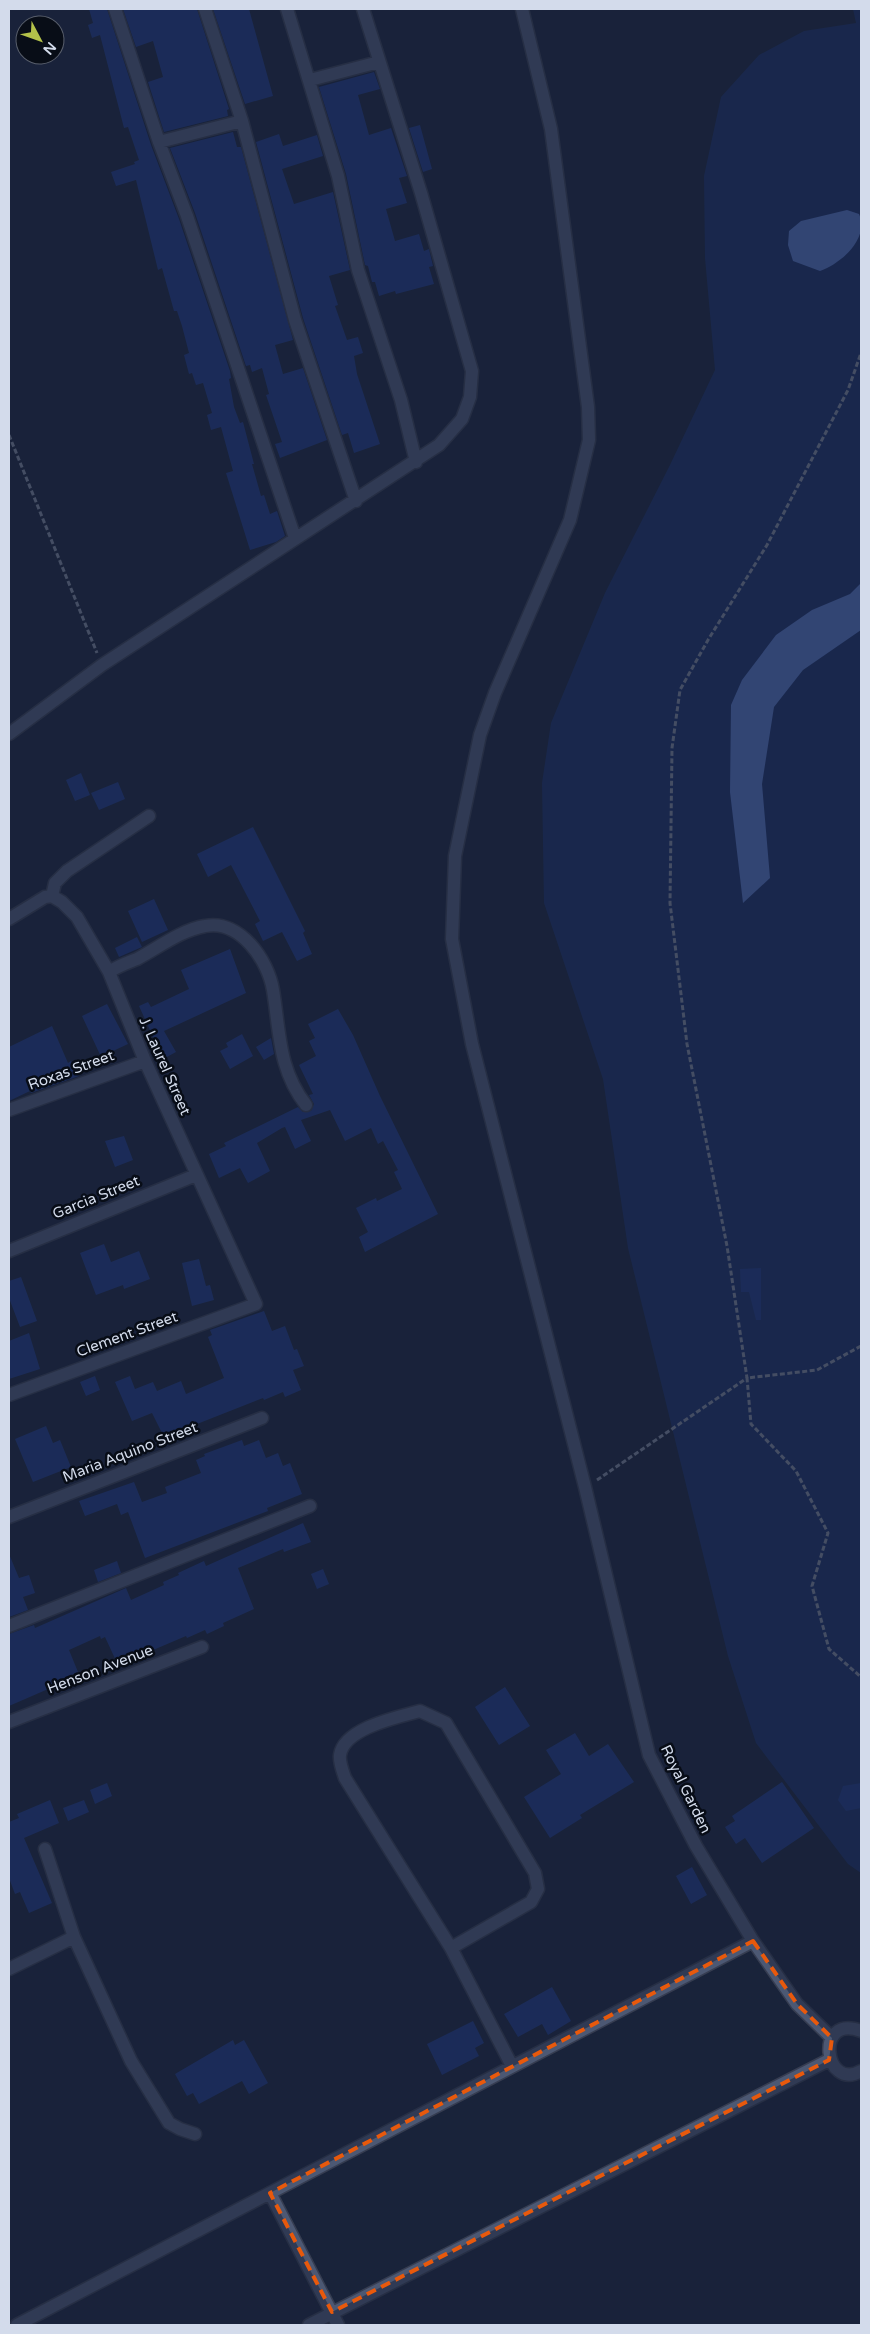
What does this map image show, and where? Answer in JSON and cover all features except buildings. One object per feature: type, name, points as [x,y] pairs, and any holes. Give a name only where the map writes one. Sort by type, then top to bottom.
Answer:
[{"type":"street","points":[[114,9],[187,216],[294,538]]},
{"type":"street","points":[[205,9],[242,121],[295,320],[356,501]]},
{"type":"street","points":[[287,9],[338,176],[358,270],[400,400],[416,462]]},
{"type":"street","points":[[9,734],[102,665],[294,538],[416,462],[438,445],[462,419],[470,397],[472,371],[424,202],[363,9]]},
{"type":"street","name":"Royal Garden","points":[[522,9],[551,129],[588,407],[589,440],[570,520],[495,694],[480,735],[455,856],[452,939],[472,1044],[585,1487],[649,1754],[696,1846],[752,1941],[797,2004],[832,2038]]},
{"type":"street","points":[[310,80],[379,62]]},
{"type":"street","points":[[160,142],[242,121]]},
{"type":"street","points":[[9,919],[45,897],[52,896],[55,883],[67,871],[149,816]]},
{"type":"street","name":"J. Laurel Street","points":[[52,896],[62,902],[77,917],[109,972],[145,1061],[256,1304]]},
{"type":"street","points":[[109,972],[176,938],[206,926],[226,927],[250,943],[264,964],[273,988],[280,1052],[294,1090],[306,1105]]},
{"type":"street","name":"Roxas Street","points":[[9,1110],[145,1061]]},
{"type":"street","name":"Garcia Street","points":[[9,1250],[196,1174]]},
{"type":"street","name":"Clement Street","points":[[9,1395],[256,1304]]},
{"type":"street","name":"Maria Aquino Street","points":[[9,1517],[262,1418]]},
{"type":"street","points":[[9,1626],[310,1506]]},
{"type":"street","name":"Henson Avenue","points":[[9,1722],[202,1647]]},
{"type":"street","points":[[451,1948],[531,1902],[538,1889],[535,1873],[446,1723],[420,1711],[370,1726],[354,1736],[342,1749],[339,1758],[345,1778],[451,1948],[512,2066]]},
{"type":"street","points":[[45,1849],[74,1937],[131,2061],[169,2123],[180,2130],[194,2134]]},
{"type":"street","points":[[9,1969],[74,1937]]},
{"type":"street","points":[[21,2324],[752,1941]]},
{"type":"street","points":[[861,2031],[846,2028],[832,2038],[828,2048],[830,2060],[841,2072],[850,2074],[861,2070]]},
{"type":"street","points":[[309,2325],[830,2060]]},
{"type":"street","points":[[270,2193],[338,2325]]},
{"type":"path","points":[[861,353],[848,390],[767,545],[708,640],[680,690],[672,748],[670,903],[687,1044],[727,1246],[747,1378],[751,1424],[796,1471],[828,1533],[812,1586],[829,1649],[861,1677]]},
{"type":"path","points":[[9,435],[102,665]]},
{"type":"path","points":[[585,1487],[747,1378],[817,1370],[861,1346]]},
{"type":"highlighted area","points":[[753,1941],[797,2004],[832,2038],[829,2060],[332,2312],[270,2193]]},
{"type":"shaded area","points":[[853,9],[861,9],[861,1873],[848,1864],[756,1743],[728,1656],[628,1248],[603,1079],[544,903],[542,783],[551,723],[605,593],[670,465],[715,370],[705,258],[704,176],[721,97],[759,55],[804,31],[856,23]]},
{"type":"shaded area","points":[[847,210],[859,214],[861,223],[857,241],[844,256],[828,268],[820,271],[793,261],[788,245],[789,231],[801,221]]},
{"type":"shaded area","points":[[861,583],[861,630],[803,670],[774,707],[762,784],[770,878],[743,903],[730,792],[731,705],[742,680],[776,635],[812,610],[850,594]]}]
